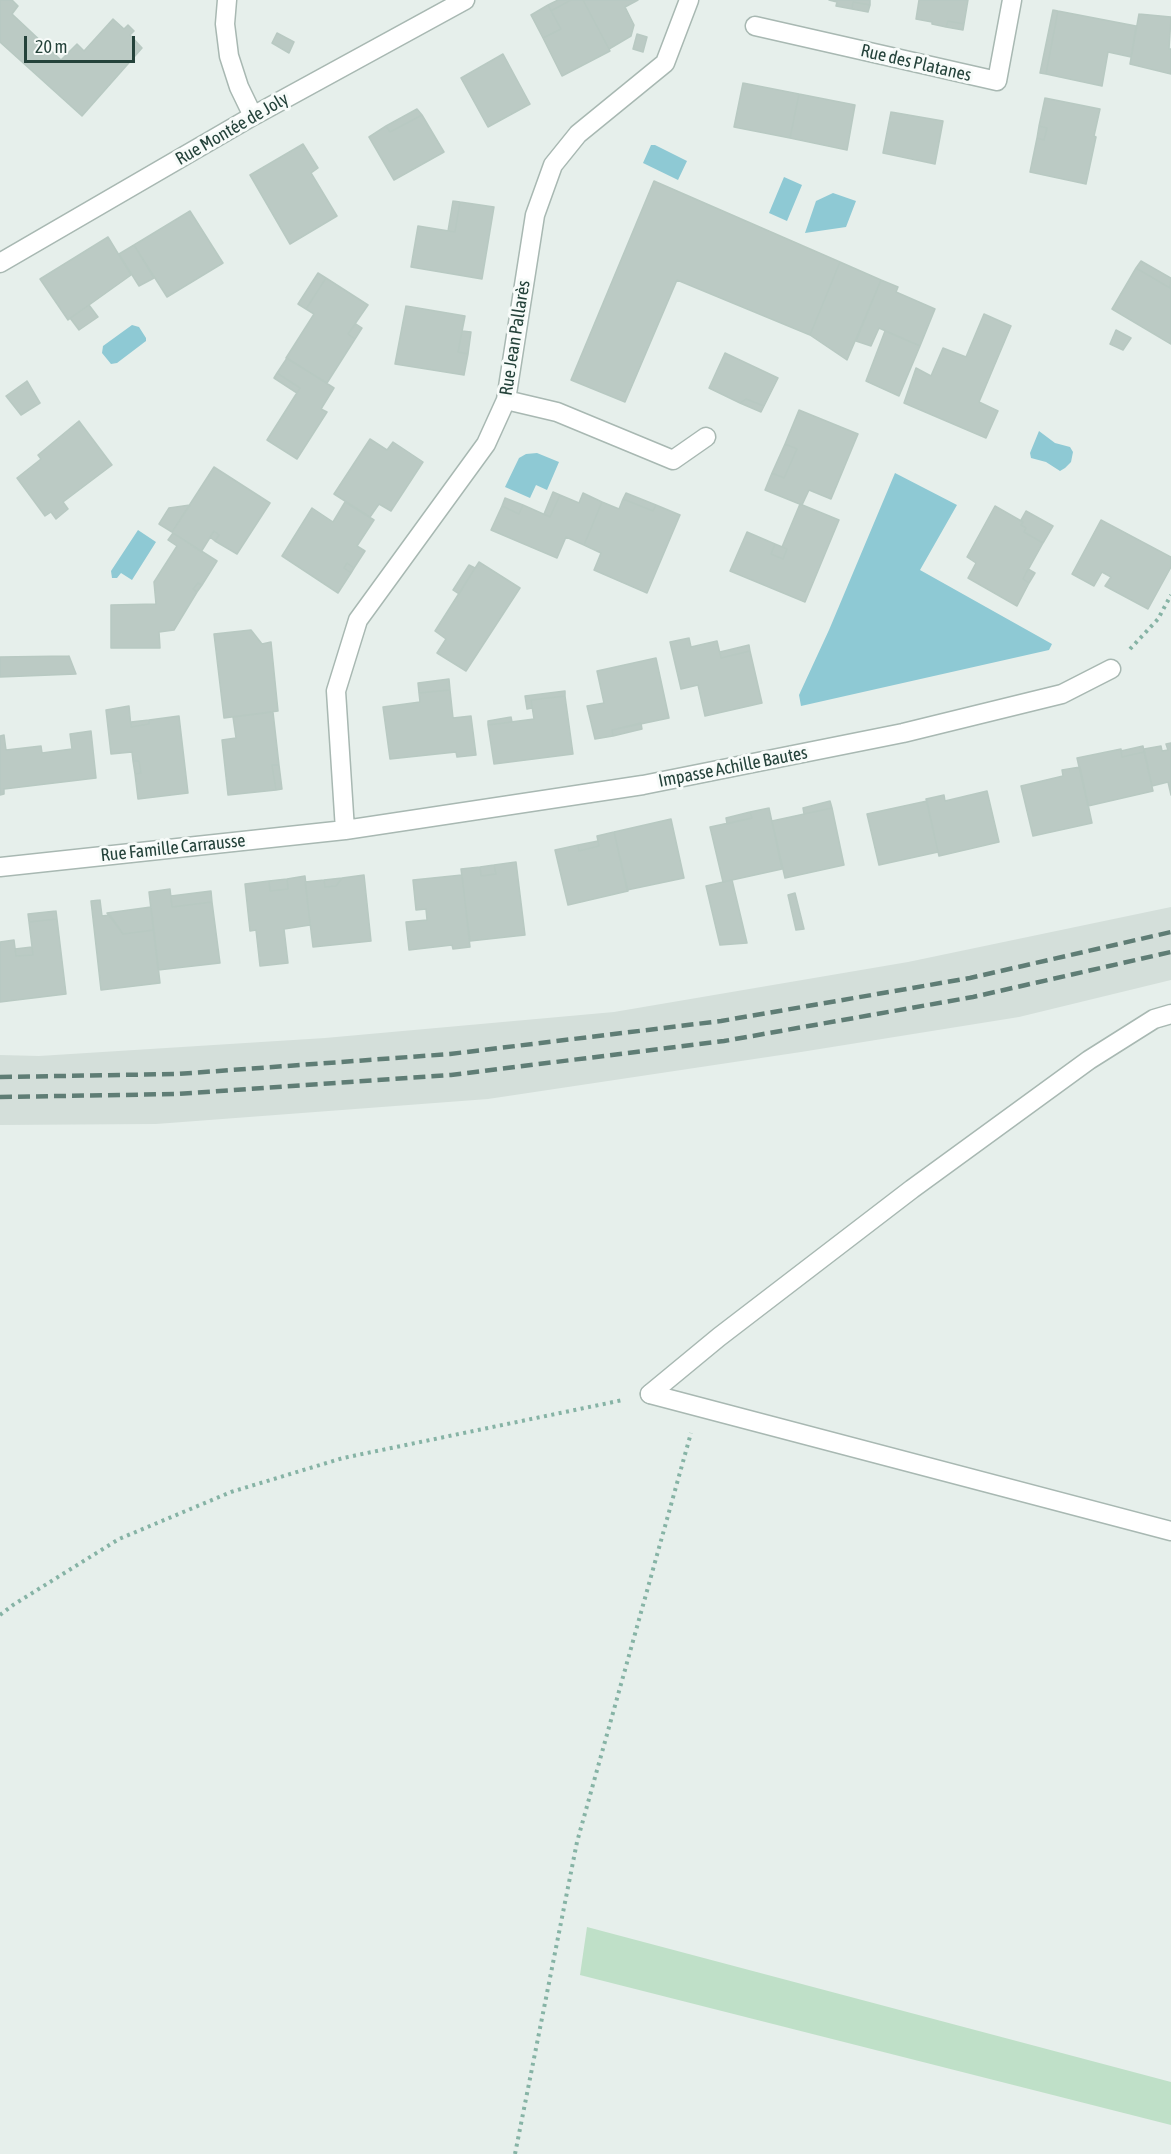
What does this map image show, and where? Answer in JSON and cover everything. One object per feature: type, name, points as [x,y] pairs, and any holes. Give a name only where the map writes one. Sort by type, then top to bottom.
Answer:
[{"type":"street","points":[[227,0],[225,24],[229,56],[239,87],[253,116]]},
{"type":"street","name":"Rue Montée de Joly","points":[[0,263],[253,116],[465,0]]},
{"type":"street","name":"Rue Jean Pallarès","points":[[345,830],[336,691],[358,621],[486,444],[506,400],[535,215],[553,165],[578,134],[665,63],[689,0]]},
{"type":"street","name":"Rue des Platanes","points":[[755,26],[997,81],[1012,0]]},
{"type":"street","points":[[506,400],[558,412],[673,460],[706,437]]},
{"type":"street","name":"Impasse Achille Bautes","points":[[345,830],[643,785],[903,733],[1062,694],[1112,669]]},
{"type":"street","name":"Rue Famille Carrausse","points":[[0,867],[345,830]]},
{"type":"street","points":[[650,1394],[719,1337],[921,1182],[1089,1060],[1154,1019],[1171,1014]]},
{"type":"street","points":[[650,1394],[1171,1531]]},
{"type":"path","points":[[1112,669],[1158,619],[1171,595]]},
{"type":"path","points":[[0,1615],[119,1539],[231,1492],[343,1458],[650,1394]]},
{"type":"path","points":[[515,2154],[577,1842],[700,1407]]},
{"type":"shaded area","points":[[1171,907],[1171,980],[1019,1017],[488,1099],[156,1124],[0,1125],[0,1055],[39,1056],[325,1038],[614,1012],[908,962]]},
{"type":"green space","points":[[587,1927],[1171,2082],[1171,2125],[580,1975]]},
{"type":"water","points":[[651,145],[687,161],[678,180],[643,163]]},
{"type":"water","points":[[784,177],[802,185],[787,221],[769,213]]},
{"type":"water","points":[[833,193],[856,201],[846,227],[805,233],[816,201]]},
{"type":"water","points":[[132,325],[139,327],[146,341],[117,363],[111,364],[102,353],[103,346]]},
{"type":"water","points":[[1039,431],[1055,443],[1070,447],[1073,452],[1071,462],[1065,468],[1060,471],[1046,462],[1031,458],[1030,453]]},
{"type":"water","points":[[537,453],[559,462],[547,490],[536,485],[530,498],[505,487],[519,458],[526,454]]},
{"type":"water","points":[[895,473],[957,505],[920,570],[1052,644],[1049,650],[801,706],[799,695]]},
{"type":"water","points":[[138,530],[156,542],[132,580],[121,573],[117,578],[112,578],[111,571]]},
{"type":"building","points":[[0,0],[12,0],[18,6],[12,14],[61,60],[77,44],[84,51],[113,19],[124,29],[128,25],[134,31],[130,35],[142,48],[82,116],[0,42]]},
{"type":"building","points":[[558,0],[571,0],[551,11],[548,5]]},
{"type":"building","points":[[571,0],[583,0],[610,51],[562,76],[543,38],[561,29],[551,11]]},
{"type":"building","points":[[583,0],[638,0],[625,7],[634,25],[631,36],[609,49]]},
{"type":"building","points":[[829,0],[870,0],[870,5],[853,2],[852,9],[836,6],[837,2]]},
{"type":"building","points":[[919,0],[968,0],[964,24],[948,21],[946,27],[916,19]]},
{"type":"building","points":[[853,2],[870,5],[868,12],[852,9]]},
{"type":"building","points":[[548,5],[561,29],[543,38],[531,15]]},
{"type":"building","points":[[1053,10],[1058,11],[1046,74],[1040,73]]},
{"type":"building","points":[[1058,11],[1136,26],[1131,57],[1108,52],[1102,86],[1046,74]]},
{"type":"building","points":[[1139,14],[1171,17],[1169,49],[1171,49],[1171,74],[1130,64]]},
{"type":"building","points":[[948,21],[964,24],[963,30],[946,27]]},
{"type":"building","points":[[277,33],[294,42],[289,53],[272,43]]},
{"type":"building","points":[[637,34],[647,37],[643,52],[633,49]]},
{"type":"building","points":[[503,54],[530,104],[488,127],[461,78]]},
{"type":"building","points":[[743,83],[799,94],[790,138],[734,127]]},
{"type":"building","points":[[799,94],[855,105],[847,150],[790,138]]},
{"type":"building","points":[[1045,98],[1100,109],[1086,184],[1030,172],[1037,138],[1044,140],[1047,128],[1039,126]]},
{"type":"building","points":[[417,109],[422,115],[390,132],[386,126]]},
{"type":"building","points":[[891,112],[943,121],[935,164],[883,153]]},
{"type":"building","points":[[422,115],[444,152],[394,180],[369,137],[386,126],[390,132]]},
{"type":"building","points":[[1039,126],[1047,128],[1044,140],[1037,138]]},
{"type":"building","points":[[303,144],[318,168],[311,173],[337,216],[290,244],[250,175]]},
{"type":"building","points":[[654,181],[840,262],[810,335],[677,280],[625,402],[571,380]]},
{"type":"building","points":[[453,201],[460,202],[455,232],[448,231]]},
{"type":"building","points":[[460,202],[494,207],[482,279],[411,267],[418,226],[455,232]]},
{"type":"building","points":[[190,211],[223,263],[167,297],[134,245]]},
{"type":"building","points":[[108,237],[131,275],[68,320],[40,279]]},
{"type":"building","points":[[134,245],[154,278],[139,286],[119,254]]},
{"type":"building","points":[[1141,261],[1171,278],[1170,288],[1136,268]]},
{"type":"building","points":[[840,262],[881,280],[847,360],[810,335]]},
{"type":"building","points":[[1136,268],[1170,288],[1171,286],[1171,344],[1112,309]]},
{"type":"building","points":[[318,273],[326,278],[306,309],[298,304]]},
{"type":"building","points":[[326,278],[368,305],[348,334],[355,339],[327,383],[286,358],[314,314],[306,309]]},
{"type":"building","points":[[881,280],[898,287],[896,292],[935,309],[920,346],[879,328],[871,346],[856,341]]},
{"type":"building","points":[[89,305],[98,317],[79,330],[70,318]]},
{"type":"building","points":[[406,306],[465,316],[458,352],[468,354],[464,375],[395,364]]},
{"type":"building","points":[[984,314],[1011,326],[979,402],[998,411],[986,438],[904,403],[916,368],[931,376],[943,348],[966,357]]},
{"type":"building","points":[[356,324],[362,328],[355,339],[348,334]]},
{"type":"building","points":[[1116,330],[1131,338],[1123,350],[1110,344]]},
{"type":"building","points":[[462,331],[471,332],[468,354],[458,352]]},
{"type":"building","points":[[885,331],[920,346],[899,396],[866,381]]},
{"type":"building","points":[[725,353],[778,378],[764,406],[746,399],[740,403],[709,388]]},
{"type":"building","points":[[287,358],[334,388],[321,409],[327,412],[297,459],[267,440],[300,388],[277,373]]},
{"type":"building","points":[[277,373],[300,388],[297,393],[274,378]]},
{"type":"building","points":[[27,381],[40,403],[21,415],[6,396]]},
{"type":"building","points":[[746,399],[764,406],[761,412],[740,403]]},
{"type":"building","points":[[799,410],[858,434],[831,499],[809,490],[802,505],[765,490],[772,473],[784,478],[797,449],[785,444]]},
{"type":"building","points":[[79,421],[112,465],[63,502],[68,509],[56,519],[51,512],[45,516],[17,478],[41,459],[38,455]]},
{"type":"building","points":[[370,439],[387,450],[393,442],[423,462],[391,511],[379,504],[370,517],[334,494]]},
{"type":"building","points":[[785,444],[797,449],[784,478],[772,473]]},
{"type":"building","points":[[214,467],[270,503],[237,554],[215,541],[219,535],[214,531],[201,552],[172,532]]},
{"type":"building","points":[[553,492],[560,495],[550,517],[544,514]]},
{"type":"building","points":[[583,493],[602,502],[584,545],[566,537],[557,558],[491,530],[502,506],[519,514],[523,505],[550,517],[560,495],[579,503]]},
{"type":"building","points":[[626,493],[656,505],[653,511],[623,499]]},
{"type":"building","points":[[505,498],[523,505],[519,514],[502,506]]},
{"type":"building","points":[[623,499],[653,511],[656,505],[680,515],[647,593],[594,570],[601,553],[584,545],[602,502],[619,509]]},
{"type":"building","points":[[345,502],[374,520],[357,546],[365,551],[354,568],[347,563],[344,568],[351,573],[338,593],[282,556],[312,508],[333,522]]},
{"type":"building","points":[[800,504],[839,520],[805,602],[730,571],[747,532],[775,544],[771,554],[783,559],[787,549],[782,547]]},
{"type":"building","points":[[190,505],[172,532],[159,524],[169,508]]},
{"type":"building","points":[[995,506],[1023,522],[1021,525],[1026,528],[1024,532],[1043,543],[1023,579],[1029,583],[1017,606],[968,578],[976,563],[967,557]]},
{"type":"building","points":[[1026,511],[1053,526],[1043,543],[1024,532],[1026,528],[1021,525],[1023,522],[1021,520]]},
{"type":"building","points":[[1101,520],[1171,557],[1171,567],[1148,609],[1105,586],[1111,577],[1102,572],[1094,586],[1072,574]]},
{"type":"building","points":[[214,531],[219,535],[215,541],[210,537]]},
{"type":"building","points":[[173,533],[217,561],[202,585],[198,583],[193,589],[197,592],[174,630],[159,632],[160,648],[111,648],[111,605],[156,604],[154,582],[177,546],[168,540]]},
{"type":"building","points":[[775,544],[787,549],[783,559],[771,554]]},
{"type":"building","points":[[479,562],[520,588],[466,671],[437,653],[446,639],[435,631]]},
{"type":"building","points":[[347,563],[354,568],[351,573],[344,568]]},
{"type":"building","points":[[469,565],[475,568],[459,594],[453,590]]},
{"type":"building","points":[[1028,569],[1035,573],[1029,583],[1023,579]]},
{"type":"building","points":[[198,583],[202,585],[197,592],[193,589]]},
{"type":"building","points":[[251,630],[262,644],[271,642],[278,711],[224,718],[214,634]]},
{"type":"building","points":[[689,638],[691,647],[717,641],[721,658],[750,651],[762,703],[705,716],[698,685],[681,689],[670,642]]},
{"type":"building","points":[[749,645],[750,651],[721,658],[720,652]]},
{"type":"building","points":[[69,656],[76,674],[0,677],[0,657]]},
{"type":"building","points":[[656,658],[669,718],[612,730],[613,736],[595,739],[587,706],[604,703],[597,671]]},
{"type":"building","points":[[449,679],[450,690],[419,693],[418,683]]},
{"type":"building","points":[[450,690],[453,718],[471,716],[476,755],[457,757],[456,752],[390,759],[383,707],[420,702],[419,693]]},
{"type":"building","points":[[565,691],[565,696],[531,700],[532,708],[527,709],[525,696]]},
{"type":"building","points":[[565,696],[573,754],[494,764],[488,725],[534,719],[531,700]]},
{"type":"building","points":[[129,706],[131,727],[149,724],[149,720],[179,716],[188,793],[138,799],[135,774],[141,773],[139,761],[133,761],[132,752],[111,754],[106,710]]},
{"type":"building","points":[[273,712],[279,765],[272,765],[276,790],[228,795],[222,740],[236,738],[233,717]]},
{"type":"building","points":[[511,717],[512,722],[488,725],[488,721]]},
{"type":"building","points":[[149,720],[149,724],[131,727],[131,722]]},
{"type":"building","points":[[641,723],[642,729],[613,736],[612,730]]},
{"type":"building","points":[[91,731],[96,778],[4,789],[4,794],[0,795],[0,736],[4,735],[6,750],[41,746],[42,753],[72,749],[70,734]]},
{"type":"building","points":[[1171,743],[1171,795],[1168,782],[1152,786],[1144,749],[1161,746],[1162,751],[1168,750],[1166,744]]},
{"type":"building","points":[[1143,746],[1144,752],[1122,757],[1121,751]]},
{"type":"building","points":[[1121,749],[1122,757],[1144,752],[1153,791],[1088,806],[1077,758]]},
{"type":"building","points":[[133,761],[139,761],[141,773],[135,774]]},
{"type":"building","points":[[272,765],[279,765],[282,789],[276,790]]},
{"type":"building","points":[[1080,767],[1092,823],[1033,836],[1021,786],[1063,776],[1062,770]]},
{"type":"building","points":[[987,791],[999,842],[939,856],[926,799],[944,795],[945,801]]},
{"type":"building","points":[[830,801],[832,808],[804,814],[803,808]]},
{"type":"building","points":[[927,801],[938,852],[879,865],[867,814]]},
{"type":"building","points":[[769,808],[782,869],[723,882],[710,827],[752,818],[750,812]]},
{"type":"building","points":[[832,808],[844,865],[785,878],[772,821]]},
{"type":"building","points":[[750,812],[752,818],[727,824],[726,818]]},
{"type":"building","points":[[671,819],[684,878],[627,890],[614,832]]},
{"type":"building","points":[[614,832],[628,891],[568,905],[555,850],[578,845],[579,851],[599,846],[597,836]]},
{"type":"building","points":[[598,841],[599,846],[579,851],[578,845]]},
{"type":"building","points":[[516,862],[525,935],[470,941],[461,869],[480,867],[481,876],[496,874],[494,865]]},
{"type":"building","points":[[494,865],[496,874],[481,876],[480,867]]},
{"type":"building","points":[[364,875],[371,941],[313,947],[305,882],[324,880],[325,887],[336,886],[342,878]]},
{"type":"building","points":[[462,875],[470,947],[453,949],[452,945],[409,950],[406,922],[427,920],[426,909],[416,910],[413,880]]},
{"type":"building","points":[[305,876],[310,925],[284,929],[288,963],[260,966],[256,930],[250,931],[245,884],[269,881],[270,891],[288,889],[287,879]]},
{"type":"building","points":[[342,878],[336,886],[325,887],[324,880]]},
{"type":"building","points":[[287,879],[288,889],[270,891],[269,881]]},
{"type":"building","points":[[732,880],[747,943],[720,945],[706,886]]},
{"type":"building","points":[[170,889],[172,907],[212,902],[220,963],[158,970],[149,892]]},
{"type":"building","points":[[211,891],[212,902],[172,907],[171,896]]},
{"type":"building","points":[[795,893],[804,929],[796,930],[788,895]]},
{"type":"building","points":[[100,900],[102,916],[110,915],[123,934],[154,930],[160,983],[101,990],[91,901]]},
{"type":"building","points":[[151,907],[154,930],[123,934],[107,913]]},
{"type":"building","points":[[56,911],[57,919],[29,922],[28,914]]},
{"type":"building","points":[[57,919],[66,994],[0,1002],[0,942],[14,940],[16,956],[33,955],[29,922]]},
{"type":"building","points":[[32,947],[33,955],[16,956],[15,949]]},
{"type":"railway","points":[[0,1077],[177,1074],[450,1054],[721,1021],[970,978],[1171,932]]},
{"type":"railway","points":[[0,1097],[178,1094],[451,1075],[724,1041],[973,997],[1171,952]]}]
